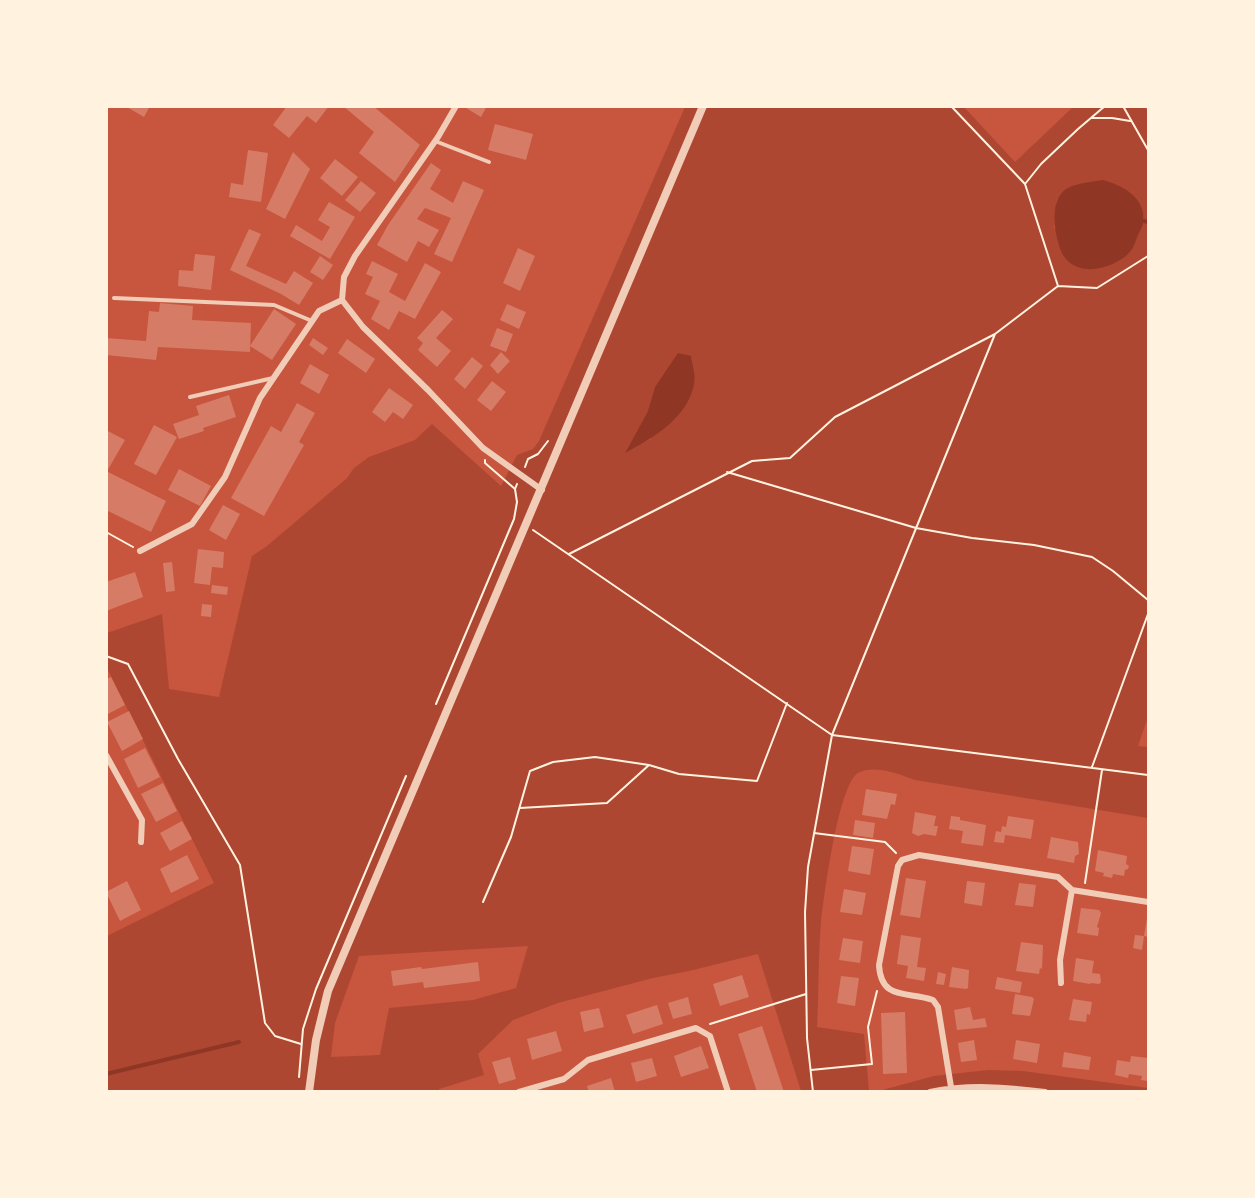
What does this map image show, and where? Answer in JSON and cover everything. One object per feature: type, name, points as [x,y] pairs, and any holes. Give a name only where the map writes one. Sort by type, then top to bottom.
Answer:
[{"type":"street","points":[[456,106],[435,141],[355,256],[344,277],[342,300],[363,327],[483,448],[542,490]]},
{"type":"street","points":[[309,1092],[316,1040],[328,991],[703,106]]},
{"type":"street","points":[[140,551],[192,524],[225,477],[260,398],[319,311],[342,300]]},
{"type":"street","points":[[106,755],[142,820],[141,842]]},
{"type":"street","points":[[951,1087],[938,1007],[933,1000],[923,996],[893,992],[885,987],[880,978],[879,965],[898,866],[902,860],[919,855],[1058,877],[1072,890],[1149,902]]},
{"type":"street","points":[[1061,983],[1060,960],[1072,890]]},
{"type":"street","points":[[519,1092],[564,1079],[588,1060],[696,1028],[710,1036],[728,1092]]},
{"type":"street","points":[[930,1092],[951,1087],[977,1086],[1045,1092]]},
{"type":"lane","points":[[435,141],[489,162]]},
{"type":"lane","points":[[114,298],[274,305],[312,321]]},
{"type":"lane","points":[[190,397],[274,378]]},
{"type":"path","points":[[951,106],[1025,184],[1058,286]]},
{"type":"path","points":[[1025,184],[1041,164],[1105,106]]},
{"type":"path","points":[[1123,106],[1149,150]]},
{"type":"path","points":[[1091,118],[1112,118],[1131,122]]},
{"type":"path","points":[[568,554],[752,461],[790,458],[835,417],[995,334],[1058,286],[1096,288],[1149,256]]},
{"type":"path","points":[[813,1092],[807,1038],[805,912],[808,867],[832,735],[995,334]]},
{"type":"path","points":[[483,448],[485,463],[515,489]]},
{"type":"path","points":[[727,472],[916,528],[972,538],[1034,545],[1092,557],[1149,600]]},
{"type":"path","points":[[527,525],[832,735],[1149,776]]},
{"type":"path","points":[[106,532],[140,551]]},
{"type":"path","points":[[1092,768],[1149,614]]},
{"type":"path","points":[[107,657],[128,664],[178,759],[240,865],[265,1023],[275,1036],[302,1044]]},
{"type":"path","points":[[483,902],[511,837],[530,771],[553,762],[595,757],[649,765],[679,774],[757,781],[787,704]]},
{"type":"path","points":[[520,808],[607,803],[649,765]]},
{"type":"path","points":[[1084,892],[1102,769]]},
{"type":"path","points":[[814,833],[885,842],[902,860]]},
{"type":"path","points":[[811,1070],[872,1064],[868,1027],[880,978]]},
{"type":"path","points":[[696,1028],[806,994]]},
{"type":"shaded area","points":[[685,107],[964,107],[1015,162],[1073,107],[1144,107],[1148,111],[1148,717],[1138,746],[1148,747],[1148,818],[915,780],[886,771],[871,769],[858,773],[844,798],[829,867],[819,948],[817,1027],[864,1034],[869,1091],[801,1091],[758,954],[558,1003],[513,1020],[478,1054],[484,1075],[439,1089],[439,1091],[107,1091],[107,936],[214,883],[107,668],[107,633],[162,614],[169,689],[219,697],[252,556],[347,478],[354,468],[369,457],[415,440],[432,424],[501,486],[517,455],[533,449],[539,441]],"holes":[[[1102,180],[1054,229],[1057,200],[1067,189]],[[648,411],[651,439],[626,451]],[[528,946],[516,988],[473,1000],[389,1008],[380,1055],[331,1057],[335,1023],[359,956]]]},
{"type":"shaded area","points":[[1102,180],[1117,185],[1137,199],[1143,213],[1142,225],[1130,252],[1122,259],[1102,268],[1080,268],[1071,264],[1059,245],[1055,207],[1057,200],[1066,189]]},
{"type":"shaded area","points":[[678,353],[691,356],[694,374],[690,396],[685,407],[658,434],[625,453],[648,411],[655,387]]},
{"type":"shaded area","points":[[988,1070],[1023,1071],[1148,1088],[1148,1092],[875,1092],[934,1076]]},
{"type":"building","points":[[125,106],[150,106],[144,117]]},
{"type":"building","points":[[287,106],[329,106],[316,123],[307,116],[289,138],[273,125]]},
{"type":"building","points":[[343,106],[373,106],[420,145],[395,182],[359,153],[374,132]]},
{"type":"building","points":[[467,106],[487,106],[481,117],[466,108]]},
{"type":"building","points":[[495,124],[533,134],[526,160],[488,150]]},
{"type":"building","points":[[248,150],[268,153],[261,202],[229,197],[231,183],[243,185]]},
{"type":"building","points":[[293,152],[310,169],[285,219],[266,209]]},
{"type":"building","points":[[335,159],[358,177],[342,196],[320,178]]},
{"type":"building","points":[[431,163],[441,170],[430,189],[453,203],[463,181],[484,190],[452,262],[434,254],[451,218],[425,208],[417,219],[439,230],[429,247],[418,241],[407,262],[377,245],[388,225]]},
{"type":"building","points":[[361,181],[376,193],[360,212],[345,200]]},
{"type":"building","points":[[329,202],[355,217],[330,259],[290,236],[296,225],[322,241],[330,227],[318,220]]},
{"type":"building","points":[[249,229],[261,234],[246,266],[286,284],[294,271],[313,283],[299,305],[230,270]]},
{"type":"building","points":[[518,248],[535,256],[520,291],[503,283]]},
{"type":"building","points":[[195,254],[215,256],[211,290],[178,286],[179,270],[193,271]]},
{"type":"building","points":[[320,256],[333,265],[323,280],[310,272]]},
{"type":"building","points":[[372,261],[398,274],[389,292],[405,301],[425,263],[441,272],[415,319],[399,311],[389,330],[371,319],[380,301],[365,294],[373,277],[366,274]]},
{"type":"building","points":[[160,303],[193,306],[192,320],[251,323],[250,352],[158,347],[156,360],[106,355],[106,338],[146,341],[149,311],[159,312]]},
{"type":"building","points":[[507,304],[526,312],[519,329],[500,320]]},
{"type":"building","points":[[274,309],[296,324],[272,360],[250,346]]},
{"type":"building","points":[[442,310],[453,319],[436,338],[451,351],[437,367],[418,350],[423,343],[417,338]]},
{"type":"building","points":[[497,328],[513,334],[506,352],[490,346]]},
{"type":"building","points":[[313,338],[328,348],[323,355],[309,345]]},
{"type":"building","points":[[347,339],[375,359],[366,373],[338,353]]},
{"type":"building","points":[[501,352],[510,361],[498,374],[490,365]]},
{"type":"building","points":[[472,357],[483,366],[465,389],[454,379]]},
{"type":"building","points":[[310,364],[329,375],[319,394],[300,383]]},
{"type":"building","points":[[492,381],[506,392],[491,411],[477,400]]},
{"type":"building","points":[[389,388],[413,405],[403,419],[393,412],[385,422],[372,412]]},
{"type":"building","points":[[229,395],[236,417],[179,439],[173,424],[199,415],[196,406]]},
{"type":"building","points":[[297,403],[315,413],[299,442],[304,445],[264,516],[231,498],[271,426],[281,432]]},
{"type":"building","points":[[154,425],[177,437],[156,475],[134,464]]},
{"type":"building","points":[[106,430],[125,440],[106,473]]},
{"type":"building","points":[[179,469],[211,486],[200,506],[168,490]]},
{"type":"building","points":[[108,472],[166,501],[151,532],[106,510]]},
{"type":"building","points":[[223,505],[240,514],[226,540],[209,530]]},
{"type":"building","points":[[198,549],[224,552],[223,568],[212,567],[210,585],[194,583]]},
{"type":"building","points":[[172,562],[175,591],[166,592],[163,563]]},
{"type":"building","points":[[135,572],[143,597],[106,611],[106,582]]},
{"type":"building","points":[[212,585],[228,587],[227,595],[211,593]]},
{"type":"building","points":[[202,604],[212,605],[211,617],[201,616]]},
{"type":"building","points":[[111,677],[125,705],[106,715],[106,679]]},
{"type":"building","points":[[129,711],[143,739],[122,751],[107,722]]},
{"type":"building","points":[[145,748],[160,777],[138,788],[124,759]]},
{"type":"building","points":[[163,783],[177,811],[156,822],[141,794]]},
{"type":"building","points":[[866,789],[897,794],[895,805],[891,804],[887,819],[862,815]]},
{"type":"building","points":[[915,812],[936,816],[934,826],[938,826],[936,836],[924,834],[918,836],[912,833]]},
{"type":"building","points":[[951,816],[986,825],[983,846],[961,843],[963,831],[949,829]]},
{"type":"building","points":[[1008,816],[1034,820],[1031,839],[1005,835],[1004,843],[994,842],[996,831],[1001,832],[1002,826],[1006,827]]},
{"type":"building","points":[[855,820],[875,823],[873,838],[853,835]]},
{"type":"building","points":[[182,821],[192,839],[170,851],[160,833]]},
{"type":"building","points":[[1051,837],[1078,842],[1079,854],[1075,856],[1074,863],[1047,858]]},
{"type":"building","points":[[852,846],[874,849],[870,875],[848,871]]},
{"type":"building","points":[[1098,850],[1127,856],[1126,864],[1129,866],[1124,876],[1113,874],[1112,878],[1095,871]]},
{"type":"building","points":[[187,855],[199,879],[171,893],[160,869]]},
{"type":"building","points":[[906,878],[926,881],[920,918],[900,915]]},
{"type":"building","points":[[127,881],[141,910],[120,921],[106,892]]},
{"type":"building","points":[[967,881],[985,883],[982,906],[964,903]]},
{"type":"building","points":[[1019,883],[1036,885],[1033,907],[1015,905]]},
{"type":"building","points":[[844,889],[866,893],[862,915],[840,912]]},
{"type":"building","points":[[1081,908],[1099,910],[1101,913],[1097,927],[1099,928],[1098,936],[1077,933]]},
{"type":"building","points":[[1147,918],[1148,937],[1144,936]]},
{"type":"building","points":[[901,935],[921,938],[917,967],[926,968],[924,981],[906,978],[908,966],[897,964]]},
{"type":"building","points":[[1135,935],[1144,936],[1142,950],[1133,948]]},
{"type":"building","points":[[843,938],[863,941],[860,963],[839,960]]},
{"type":"building","points":[[1021,942],[1043,945],[1042,969],[1040,968],[1039,974],[1016,971]]},
{"type":"building","points":[[1076,958],[1094,961],[1092,973],[1100,974],[1099,984],[1073,981]]},
{"type":"building","points":[[478,962],[480,981],[424,988],[423,982],[393,986],[391,971]]},
{"type":"building","points":[[952,967],[969,970],[968,988],[949,987]]},
{"type":"building","points":[[938,972],[946,974],[944,985],[936,984]]},
{"type":"building","points":[[742,975],[749,997],[720,1006],[713,984]]},
{"type":"building","points":[[841,976],[859,978],[855,1006],[837,1003]]},
{"type":"building","points":[[997,977],[1022,982],[1020,993],[995,989]]},
{"type":"building","points":[[1015,994],[1034,999],[1030,1016],[1012,1014]]},
{"type":"building","points":[[688,997],[692,1014],[673,1019],[668,1003]]},
{"type":"building","points":[[1073,999],[1092,1002],[1090,1015],[1087,1014],[1086,1022],[1069,1020]]},
{"type":"building","points":[[657,1005],[663,1024],[633,1034],[626,1015]]},
{"type":"building","points":[[970,1007],[973,1020],[985,1018],[987,1027],[957,1030],[954,1010]]},
{"type":"building","points":[[599,1008],[604,1027],[584,1032],[580,1012]]},
{"type":"building","points":[[905,1012],[907,1073],[883,1074],[881,1013]]},
{"type":"building","points":[[762,1026],[784,1092],[757,1092],[738,1034]]},
{"type":"building","points":[[556,1031],[562,1051],[532,1060],[527,1039]]},
{"type":"building","points":[[974,1040],[977,1060],[961,1062],[958,1043]]},
{"type":"building","points":[[1016,1040],[1040,1044],[1037,1063],[1013,1059]]},
{"type":"building","points":[[701,1046],[709,1068],[681,1077],[674,1056]]},
{"type":"building","points":[[1064,1052],[1091,1057],[1089,1070],[1062,1067]]},
{"type":"building","points":[[1131,1056],[1148,1058],[1148,1081],[1141,1080],[1142,1076],[1129,1074],[1128,1078],[1115,1075],[1117,1060],[1130,1062]]},
{"type":"building","points":[[510,1057],[516,1079],[499,1084],[492,1062]]},
{"type":"building","points":[[652,1058],[657,1076],[636,1082],[631,1063]]},
{"type":"building","points":[[611,1078],[615,1092],[589,1092],[587,1086]]},
{"type":"waterway","points":[[1144,221],[1148,222]]},
{"type":"waterway","points":[[106,1074],[239,1042]]}]
